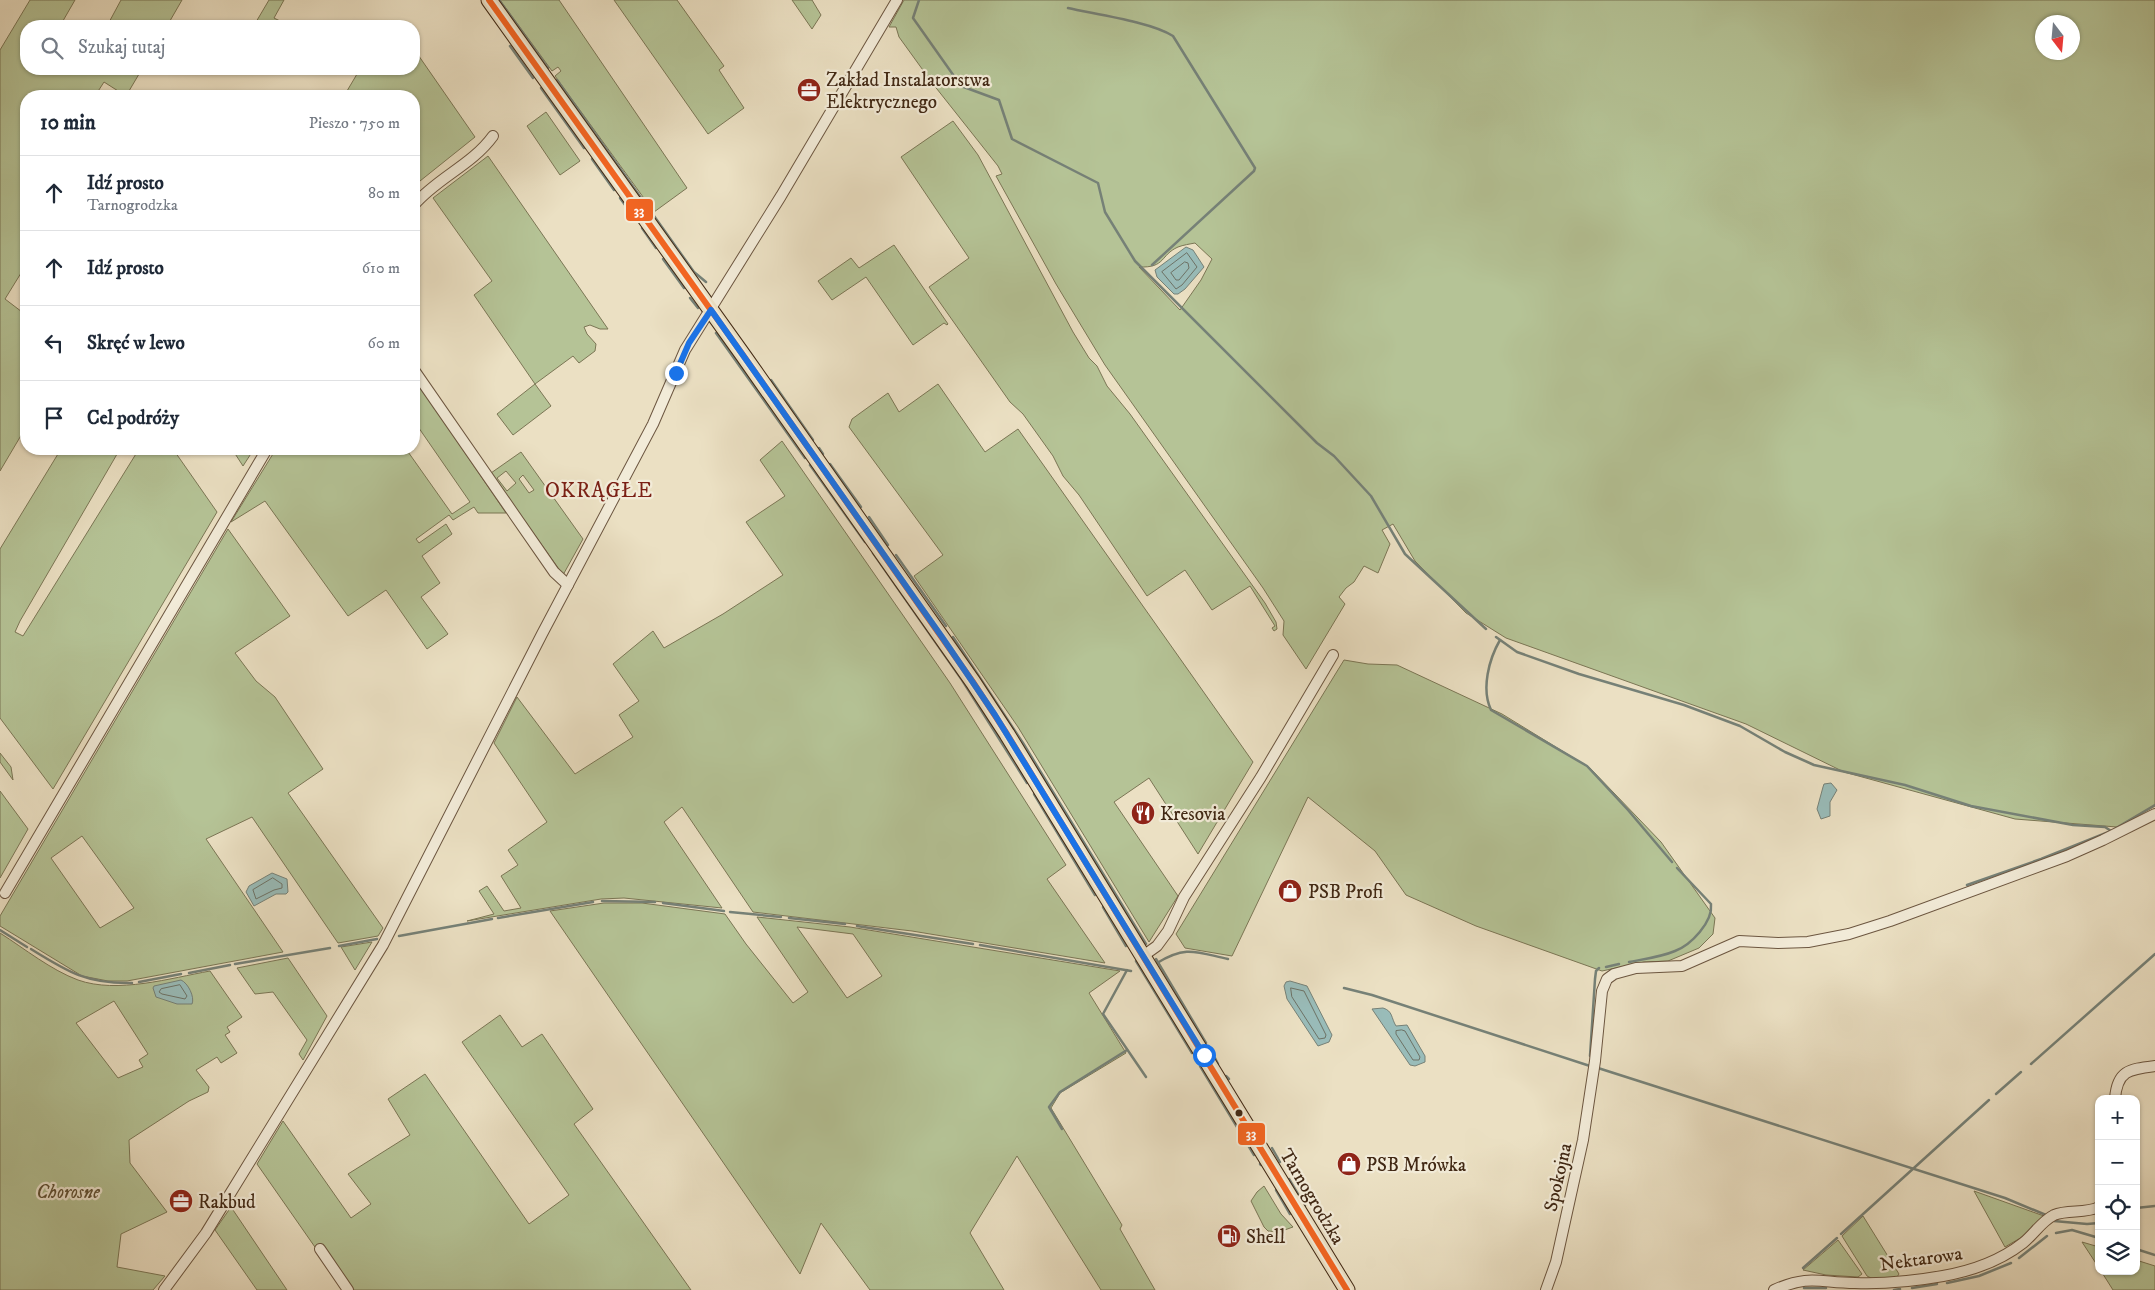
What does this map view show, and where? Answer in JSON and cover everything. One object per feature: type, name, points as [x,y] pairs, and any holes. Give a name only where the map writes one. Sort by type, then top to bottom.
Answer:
[{"type":"main road","name":"Tarnogrodzka","points":[[488,0],[711,310],[958,660],[1007,734],[1347,1290]]},
{"type":"street","points":[[164,1290],[206,1233],[383,945],[653,424],[685,350],[711,310],[897,0]]},
{"type":"street","points":[[420,199],[478,154],[493,136]]},
{"type":"street","points":[[420,379],[554,572],[568,585]]},
{"type":"street","points":[[5,893],[263,455]]},
{"type":"street","points":[[1143,956],[1157,946],[1168,931],[1184,897],[1260,776],[1332,655]]},
{"type":"street","name":"Spokojna","points":[[1546,1290],[1556,1262],[1576,1175],[1594,1069],[1602,991],[1607,979],[1622,971],[1636,968],[1682,966],[1739,941],[1808,942],[1849,934],[1890,921],[2073,853],[2155,814]]},
{"type":"street","points":[[2116,1095],[2117,1085],[2122,1075],[2132,1070],[2155,1066]]},
{"type":"street","name":"Nektarowa","points":[[1774,1290],[1794,1282],[1809,1280],[1866,1283],[1925,1278],[1966,1271],[1991,1261],[2017,1247],[2046,1221],[2058,1214],[2095,1208]]},
{"type":"street","points":[[320,1249],[348,1290]]},
{"type":"green space","points":[[30,0],[75,0],[63,20],[20,20],[20,75],[138,75],[130,90],[117,90],[104,82],[99,90],[20,90],[20,275],[5,299],[20,310],[20,437],[0,471],[0,50]]},
{"type":"green space","points":[[121,0],[182,0],[170,20],[110,20]]},
{"type":"green space","points":[[269,0],[284,0],[274,18],[278,20],[257,20]]},
{"type":"green space","points":[[500,0],[559,0],[687,188],[654,212],[555,76],[561,71],[558,67],[552,71]]},
{"type":"green space","points":[[614,0],[677,0],[724,66],[719,70],[744,108],[708,134]]},
{"type":"green space","points":[[792,0],[812,0],[821,15],[812,29]]},
{"type":"green space","points":[[904,0],[2155,0],[2155,806],[2117,827],[2015,819],[1844,772],[1746,724],[1506,638],[1466,613],[1415,561],[1393,524],[1382,530],[1390,544],[1378,573],[1364,566],[1354,582],[1339,597],[1345,604],[1306,669],[1283,635],[1284,621],[1263,588],[1105,365],[1056,284],[996,176],[1002,174],[998,166],[933,84],[899,37],[896,27],[889,27]],"holes":[[[1195,243],[1212,259],[1201,280],[1180,310],[1139,267],[1154,265],[1172,250]]]},
{"type":"green space","points":[[420,58],[475,137],[420,181],[420,90],[348,90],[356,75],[420,75]]},
{"type":"green space","points":[[546,112],[580,161],[560,175],[527,126]]},
{"type":"green space","points":[[953,121],[978,155],[1073,332],[1089,358],[1097,366],[1107,386],[1130,414],[1265,603],[1276,622],[1277,629],[1274,631],[1272,628],[1275,626],[1250,586],[1212,610],[1185,570],[1147,596],[1079,495],[1063,476],[1053,456],[1023,414],[1010,402],[929,287],[969,258],[901,157]]},
{"type":"green space","points":[[488,156],[608,329],[600,329],[590,325],[584,327],[587,334],[596,344],[595,351],[579,363],[573,356],[535,384],[474,295],[492,281],[433,198]]},
{"type":"green space","points":[[894,245],[948,324],[944,323],[913,345],[866,277],[832,300],[818,281],[851,258],[859,268]]},
{"type":"green space","points":[[535,384],[551,406],[513,435],[497,414]]},
{"type":"green space","points":[[938,384],[985,452],[1018,429],[1253,762],[1198,854],[1149,778],[1114,802],[1178,896],[1149,942],[1018,727],[914,576],[943,555],[849,427],[852,419],[888,393],[899,412]]},
{"type":"green space","points":[[420,387],[506,513],[478,513],[474,507],[453,520],[449,515],[416,539],[419,543],[446,524],[452,534],[422,556],[440,583],[421,597],[448,634],[427,649],[386,590],[348,616],[265,501],[231,522],[272,455],[410,455],[452,514],[470,502],[420,430]]},
{"type":"green space","points":[[782,441],[950,683],[1066,865],[1047,879],[1105,963],[912,931],[753,912],[682,807],[664,822],[722,908],[624,898],[601,899],[467,921],[494,914],[479,891],[487,886],[504,911],[521,908],[501,876],[518,865],[508,850],[547,822],[494,743],[517,697],[575,774],[633,737],[619,715],[639,701],[613,664],[653,631],[664,648],[723,614],[783,575],[746,522],[785,496],[760,460]]},
{"type":"green space","points":[[521,452],[583,539],[563,575],[491,473]],"holes":[[[506,471],[516,483],[507,491],[497,478]],[[523,475],[534,490],[529,493],[519,479]]]},
{"type":"green space","points":[[57,455],[117,455],[20,621],[15,632],[23,636],[135,455],[177,455],[217,512],[53,789],[0,718],[0,549]]},
{"type":"green space","points":[[236,455],[250,455],[243,466]]},
{"type":"green space","points":[[228,529],[290,616],[235,653],[256,681],[275,697],[323,769],[288,793],[383,928],[378,936],[338,943],[252,817],[206,839],[283,952],[127,981],[108,981],[82,976],[0,926],[0,916]],"holes":[[[82,836],[134,908],[100,928],[51,858]]]},
{"type":"green space","points":[[1344,660],[1368,664],[1397,665],[1502,714],[1590,768],[1661,842],[1715,918],[1713,934],[1699,948],[1668,961],[1644,962],[1602,971],[1476,926],[1406,895],[1375,851],[1308,797],[1232,956],[1185,948],[1176,934]]},
{"type":"green space","points":[[0,753],[11,767],[13,780],[0,762]]},
{"type":"green space","points":[[0,791],[28,829],[0,878]]},
{"type":"green space","points":[[604,903],[642,903],[725,914],[746,944],[793,1003],[808,992],[757,917],[850,927],[1120,971],[1089,993],[1126,1053],[1060,1093],[1051,1108],[1122,1225],[1120,1229],[1155,1290],[1101,1290],[1017,1156],[970,1233],[1004,1290],[870,1290],[821,1223],[800,1274],[550,911]],"holes":[[[797,927],[853,934],[882,976],[847,998]]]},
{"type":"green space","name":"Chorosne","points":[[0,933],[58,971],[93,984],[127,985],[161,981],[210,971],[242,1017],[227,1027],[230,1032],[225,1035],[237,1053],[221,1063],[217,1057],[196,1070],[209,1087],[208,1092],[189,1101],[129,1140],[130,1163],[167,1212],[121,1234],[117,1267],[165,1276],[153,1290],[0,1290]],"holes":[[[114,1001],[148,1054],[139,1060],[143,1067],[118,1078],[76,1023]]]},
{"type":"green space","points":[[372,942],[355,970],[341,947]]},
{"type":"green space","points":[[288,958],[327,1016],[303,1060],[299,1054],[307,1040],[273,992],[255,994],[237,968]]},
{"type":"green space","points":[[500,1015],[522,1047],[542,1034],[593,1109],[574,1124],[691,1290],[354,1290],[324,1246],[317,1250],[257,1164],[283,1121],[351,1218],[371,1204],[348,1174],[410,1135],[388,1099],[425,1074],[529,1224],[569,1195],[462,1042]]},
{"type":"green space","points":[[1264,1186],[1281,1214],[1293,1227],[1279,1232],[1268,1231],[1264,1227],[1251,1201]]},
{"type":"green space","points":[[1974,1191],[2044,1216],[2029,1233],[2005,1247]]},
{"type":"green space","points":[[231,1207],[287,1290],[257,1290],[215,1230]]},
{"type":"green space","points":[[1863,1216],[1899,1274],[1897,1277],[1873,1279],[1867,1276],[1842,1236]]},
{"type":"green space","points":[[1838,1240],[1862,1274],[1858,1277],[1826,1275],[1803,1270]]},
{"type":"green space","points":[[2082,1242],[2095,1246],[2095,1262]]},
{"type":"green space","points":[[2140,1261],[2155,1266],[2155,1290],[2113,1290],[2104,1275],[2140,1275]]},
{"type":"water","points":[[1186,247],[1193,250],[1204,267],[1185,289],[1178,294],[1174,294],[1157,277],[1155,270]]},
{"type":"water","points":[[1831,783],[1837,790],[1830,802],[1830,816],[1821,819],[1817,809],[1823,787],[1824,784]]},
{"type":"water","points":[[272,873],[287,879],[288,892],[286,894],[276,894],[254,906],[246,892],[249,886]]},
{"type":"water","points":[[181,980],[190,990],[193,998],[192,1004],[177,1004],[156,997],[154,986]]},
{"type":"water","points":[[1290,981],[1307,986],[1332,1035],[1329,1042],[1318,1046],[1287,999],[1284,986],[1286,982]]},
{"type":"water","points":[[1383,1008],[1390,1013],[1396,1026],[1407,1025],[1425,1056],[1425,1062],[1415,1066],[1410,1065],[1372,1009]]},
{"type":"waterway","points":[[499,0],[548,68]]},
{"type":"waterway","points":[[919,0],[913,18],[961,86],[999,100],[1012,139],[1098,183],[1105,212],[1135,261],[1317,443],[1334,456],[1371,496],[1405,554],[1486,629]]},
{"type":"waterway","points":[[1068,8],[1122,19],[1164,31],[1173,36],[1255,168],[1152,265]]},
{"type":"waterway","points":[[510,46],[533,78]]},
{"type":"waterway","points":[[557,80],[694,272],[706,282]]},
{"type":"waterway","points":[[541,88],[584,148]]},
{"type":"waterway","points":[[592,159],[614,190]]},
{"type":"waterway","points":[[620,198],[636,220]]},
{"type":"waterway","points":[[642,228],[656,248]]},
{"type":"waterway","points":[[663,259],[684,288]]},
{"type":"waterway","points":[[690,298],[698,308]]},
{"type":"waterway","points":[[716,333],[805,458]]},
{"type":"waterway","points":[[771,380],[813,440]]},
{"type":"waterway","points":[[819,448],[823,454]]},
{"type":"waterway","points":[[830,464],[861,507]]},
{"type":"waterway","points":[[810,465],[865,542]]},
{"type":"waterway","points":[[869,517],[888,545]]},
{"type":"waterway","points":[[873,553],[962,680],[1027,783]]},
{"type":"waterway","points":[[896,555],[946,626]]},
{"type":"waterway","points":[[953,637],[1023,743],[1146,944]]},
{"type":"waterway","points":[[1496,637],[1517,652],[1579,674],[1684,705],[1740,726],[1785,752],[1814,765],[1905,785],[1971,806],[2073,825],[2105,827],[2111,831]]},
{"type":"waterway","points":[[1500,640],[1488,674],[1487,693],[1491,710],[1587,766],[1628,810],[1672,862]]},
{"type":"waterway","points":[[1034,794],[1095,895]]},
{"type":"waterway","points":[[1967,885],[2041,859],[2111,831],[2155,805]]},
{"type":"waterway","points":[[1629,962],[1653,958],[1675,951],[1688,944],[1705,925],[1711,911],[1711,904],[1677,868]]},
{"type":"waterway","points":[[602,901],[655,902]]},
{"type":"waterway","points":[[498,918],[593,902]]},
{"type":"waterway","points":[[663,903],[724,911]]},
{"type":"waterway","points":[[1103,907],[1126,946]]},
{"type":"waterway","points":[[730,912],[781,917]]},
{"type":"waterway","points":[[789,918],[845,924]]},
{"type":"waterway","points":[[399,936],[492,919]]},
{"type":"waterway","points":[[857,926],[973,944]]},
{"type":"waterway","points":[[0,930],[27,947]]},
{"type":"waterway","points":[[339,946],[377,939]]},
{"type":"waterway","points":[[980,945],[1131,971]]},
{"type":"waterway","points":[[235,964],[330,948]]},
{"type":"waterway","points":[[31,949],[78,975],[102,981],[132,983]]},
{"type":"waterway","points":[[1157,963],[1167,957],[1184,952],[1199,952],[1228,959]]},
{"type":"waterway","points":[[2031,1064],[2155,954]]},
{"type":"waterway","points":[[1156,959],[1206,1043]]},
{"type":"waterway","points":[[1136,961],[1192,1053]]},
{"type":"waterway","points":[[1606,967],[1619,964]]},
{"type":"waterway","points":[[189,973],[230,965]]},
{"type":"waterway","points":[[1590,1056],[1595,979],[1596,971],[1599,968]]},
{"type":"waterway","points":[[1127,970],[1103,1014],[1146,1077]]},
{"type":"waterway","points":[[139,982],[181,974]]},
{"type":"waterway","points":[[1344,988],[1372,995],[1590,1066]]},
{"type":"waterway","points":[[1062,1129],[1049,1107],[1060,1092],[1127,1050]]},
{"type":"waterway","points":[[1215,1058],[1218,1064]]},
{"type":"waterway","points":[[1200,1066],[1254,1155]]},
{"type":"waterway","points":[[1598,1068],[2005,1198],[2046,1215]]},
{"type":"waterway","points":[[1996,1094],[2021,1072]]},
{"type":"waterway","points":[[1226,1076],[1229,1079]]},
{"type":"waterway","points":[[1841,1234],[1989,1100]]},
{"type":"waterway","points":[[1272,1148],[1280,1162]]},
{"type":"waterway","points":[[1289,1179],[1305,1206]]},
{"type":"waterway","points":[[1276,1190],[1290,1214]]},
{"type":"waterway","points":[[2140,1208],[2155,1206]]},
{"type":"waterway","points":[[2054,1221],[2095,1223]]},
{"type":"waterway","points":[[2056,1233],[2072,1230],[2095,1237]]},
{"type":"waterway","points":[[2019,1258],[2047,1236]]},
{"type":"waterway","points":[[1803,1268],[1837,1238]]},
{"type":"waterway","points":[[2140,1250],[2155,1255]]},
{"type":"waterway","points":[[1947,1283],[1979,1276],[2011,1263]]},
{"type":"waterway","points":[[1912,1288],[1937,1284]]},
{"type":"waterway","points":[[1804,1288],[1826,1288]]},
{"type":"waterway","points":[[1894,1290],[1900,1289]]},
{"type":"transit line","name":"33","points":[[489,0],[743,355],[973,682],[1007,734],[1347,1290]]},
{"type":"place","name":"Zakład Instalatorstwa Elektrycznego","points":[[809,90]]},
{"type":"place","name":"Kresovia","points":[[1143,813]]},
{"type":"place","name":"PSB Profi","points":[[1290,891]]},
{"type":"place","name":"PSB Mrówka","points":[[1349,1164]]},
{"type":"place","name":"Rakbud","points":[[181,1201]]},
{"type":"place","name":"Shell","points":[[1229,1236]]},
{"type":"district","name":"OKRĄGŁE","points":[[599,490]]},
{"type":"route","points":[[676,373],[689,343],[711,310],[995,715],[1204,1055]]}]
